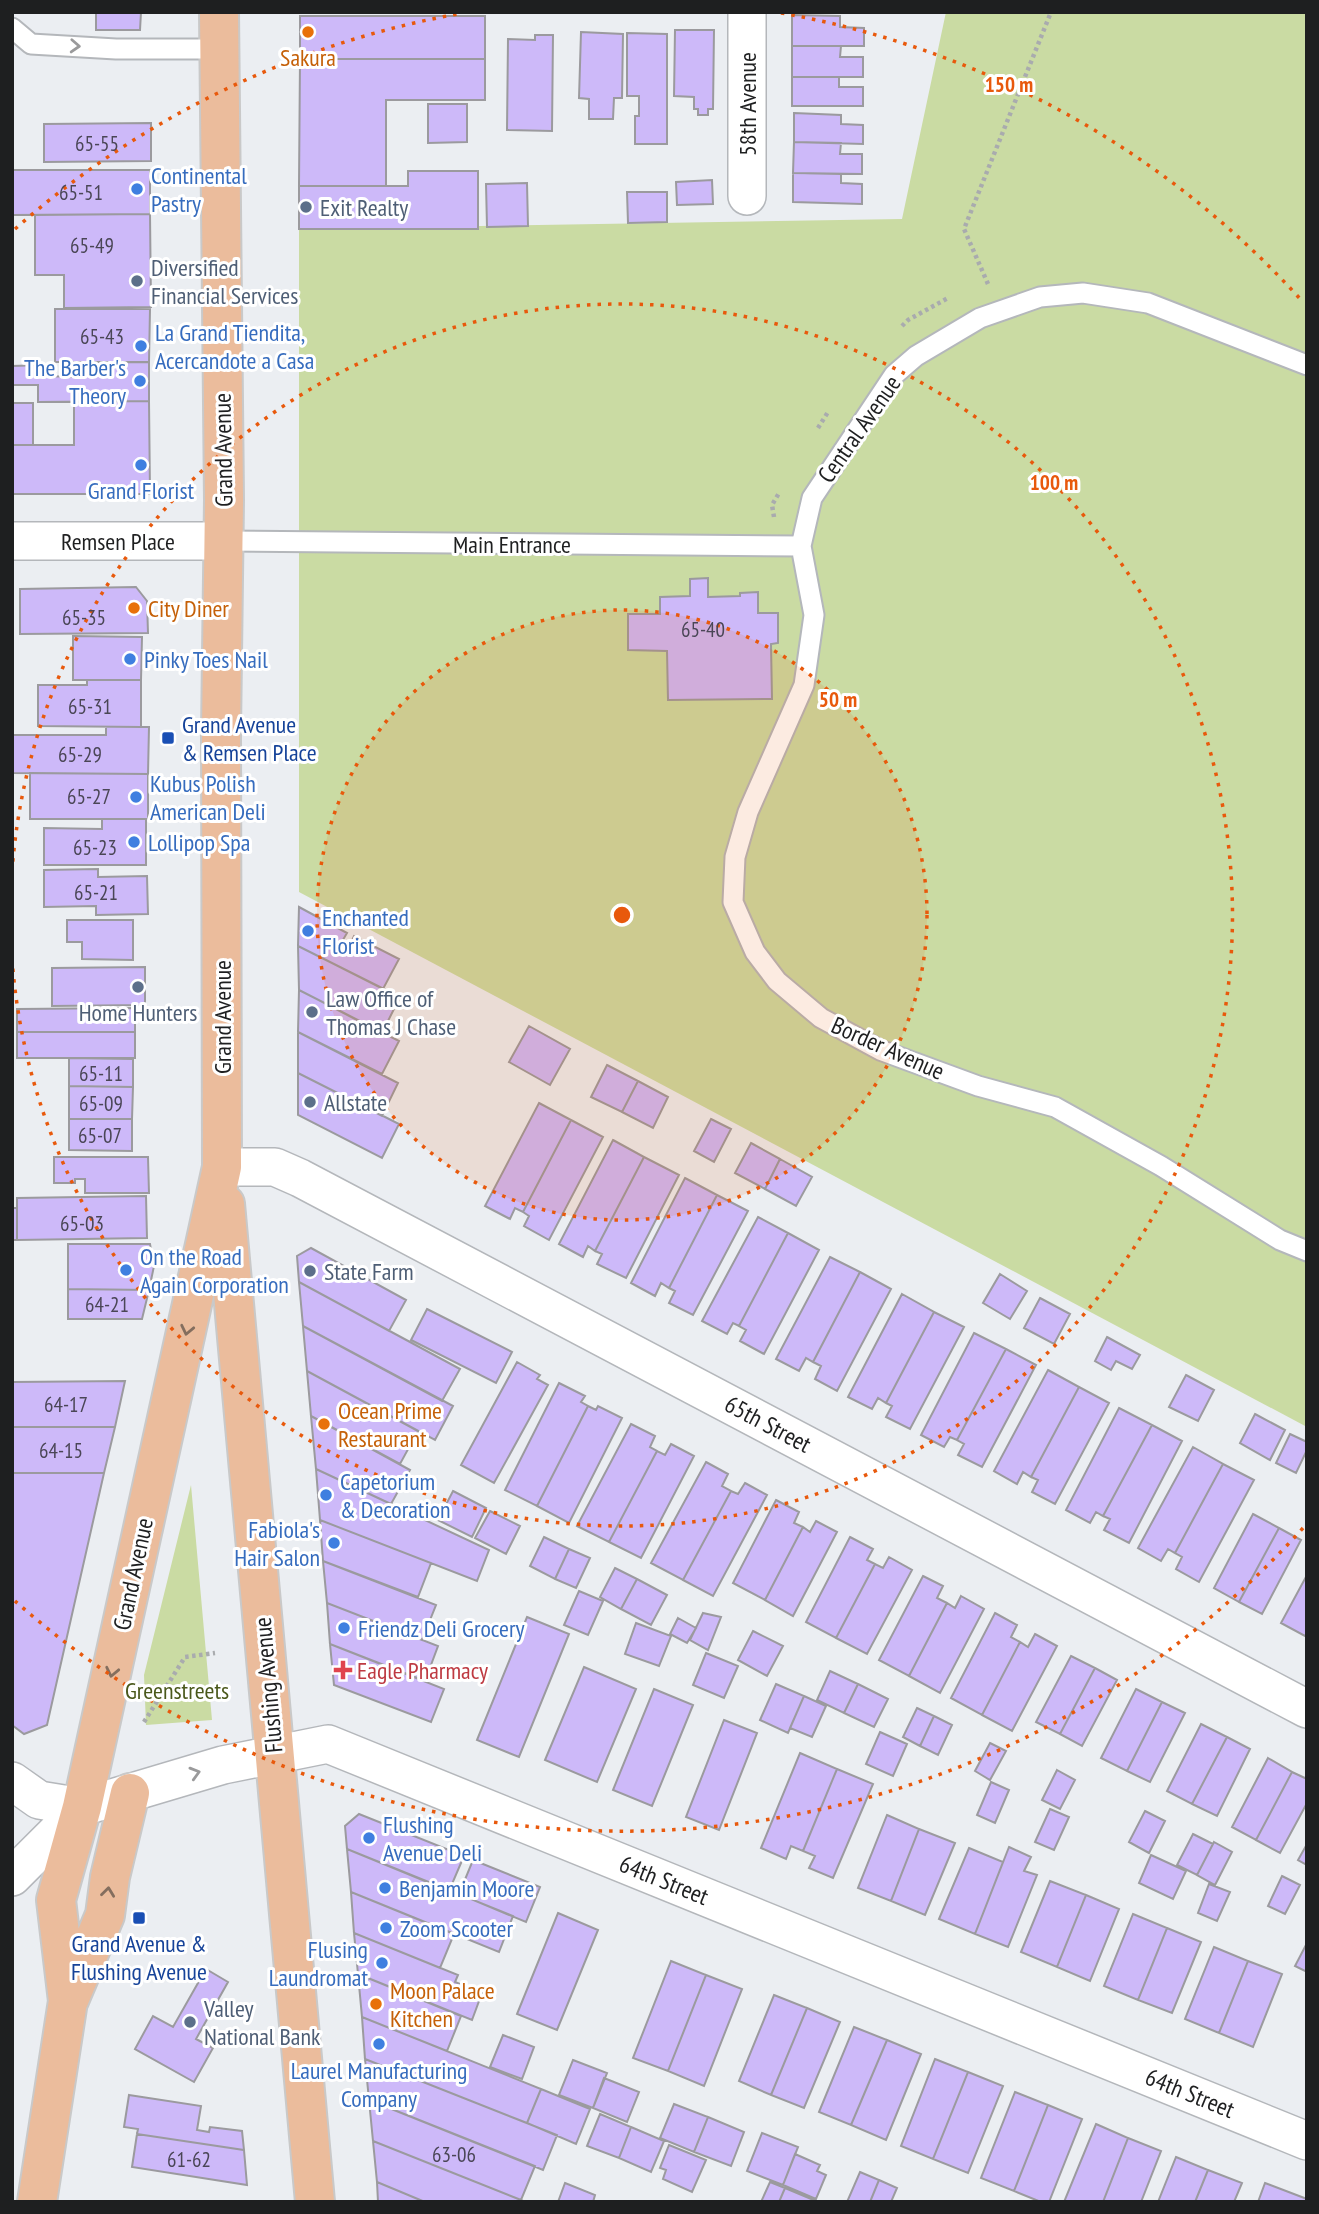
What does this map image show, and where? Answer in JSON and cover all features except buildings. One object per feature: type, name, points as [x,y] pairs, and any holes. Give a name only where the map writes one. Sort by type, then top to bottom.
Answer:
[{"type":"main road","name":"Grand Avenue","points":[[68,2001],[56,1900],[82,1807],[222,1167],[223,541],[218,31]]},
{"type":"main road","name":"Flushing Avenue","points":[[222,1167],[315,2202]]},
{"type":"main road","name":"Grand Avenue","points":[[37,2202],[68,2001],[105,1916],[110,1877],[130,1793]]},
{"type":"street","name":"58th Avenue","points":[[747,12],[747,195]]},
{"type":"street","name":"Remsen Place","points":[[12,541],[223,541]]},
{"type":"street","name":"65th Street","points":[[222,1167],[275,1167],[300,1178],[1307,1709]]},
{"type":"street","name":"64th Street","points":[[12,1782],[39,1800],[82,1807],[223,1765],[328,1744],[1307,2141]]},
{"type":"street","points":[[12,1877],[82,1807]]},
{"type":"lane","points":[[12,28],[32,44],[116,48],[218,31]]},
{"type":"lane","name":"Central Avenue","points":[[801,546],[812,498],[894,375],[916,356],[980,318],[999,310],[1040,297],[1083,293],[1148,303],[1307,365]]},
{"type":"lane","name":"Main Entrance","points":[[223,541],[801,546]]},
{"type":"lane","name":"Border Avenue","points":[[801,546],[814,615],[804,685],[748,812],[735,857],[733,902],[755,952],[777,981],[821,1018],[880,1050],[978,1086],[1055,1107],[1161,1166],[1280,1240],[1307,1251]]},
{"type":"path","points":[[999,310],[964,229],[1051,12]]},
{"type":"path","points":[[137,1731],[186,1657],[215,1653]]},
{"type":"green space","points":[[946,12],[1307,12],[1307,1427],[299,892],[299,229],[902,219]]},
{"type":"green space","name":"Greenstreets","points":[[191,1485],[212,1720],[146,1725],[144,1675]]},
{"type":"place","name":"Sakura","points":[[308,32]]},
{"type":"place","name":"Continental Pastry","points":[[137,189]]},
{"type":"place","name":"Exit Realty","points":[[306,207]]},
{"type":"place","name":"Diversified Financial Services","points":[[137,281]]},
{"type":"place","name":"La Grand Tiendita, Acercandote a Casa","points":[[141,346]]},
{"type":"place","name":"The Barber's Theory","points":[[140,381]]},
{"type":"place","name":"Grand Florist","points":[[141,465]]},
{"type":"place","name":"City Diner","points":[[134,608]]},
{"type":"place","name":"Pinky Toes Nail","points":[[130,659]]},
{"type":"place","name":"Grand Avenue & Remsen Place","points":[[168,738]]},
{"type":"place","name":"Kubus Polish American Deli","points":[[136,797]]},
{"type":"place","name":"Lollipop Spa","points":[[134,842]]},
{"type":"place","name":"Enchanted Florist","points":[[308,931]]},
{"type":"place","name":"Home Hunters","points":[[138,987]]},
{"type":"place","name":"Law Office of Thomas J Chase","points":[[312,1012]]},
{"type":"place","name":"Allstate","points":[[310,1102]]},
{"type":"place","name":"On the Road Again Corporation","points":[[126,1270]]},
{"type":"place","name":"State Farm","points":[[310,1271]]},
{"type":"place","name":"Ocean Prime Restaurant","points":[[324,1424]]},
{"type":"place","name":"Capetorium & Decoration","points":[[326,1495]]},
{"type":"place","name":"Fabiola's Hair Salon","points":[[334,1543]]},
{"type":"place","name":"Friendz Deli Grocery","points":[[344,1628]]},
{"type":"place","name":"Eagle Pharmacy","points":[[343,1670]]},
{"type":"place","name":"Flushing Avenue Deli","points":[[369,1838]]},
{"type":"place","name":"Benjamin Moore","points":[[385,1888]]},
{"type":"place","name":"Grand Avenue & Flushing Avenue","points":[[139,1918]]},
{"type":"place","name":"Zoom Scooter","points":[[386,1928]]},
{"type":"place","name":"Flusing Laundromat","points":[[382,1963]]},
{"type":"place","name":"Moon Palace Kitchen","points":[[376,2004]]},
{"type":"place","name":"Valley National Bank","points":[[190,2022]]},
{"type":"place","name":"Laurel Manufacturing Company","points":[[379,2044]]}]
